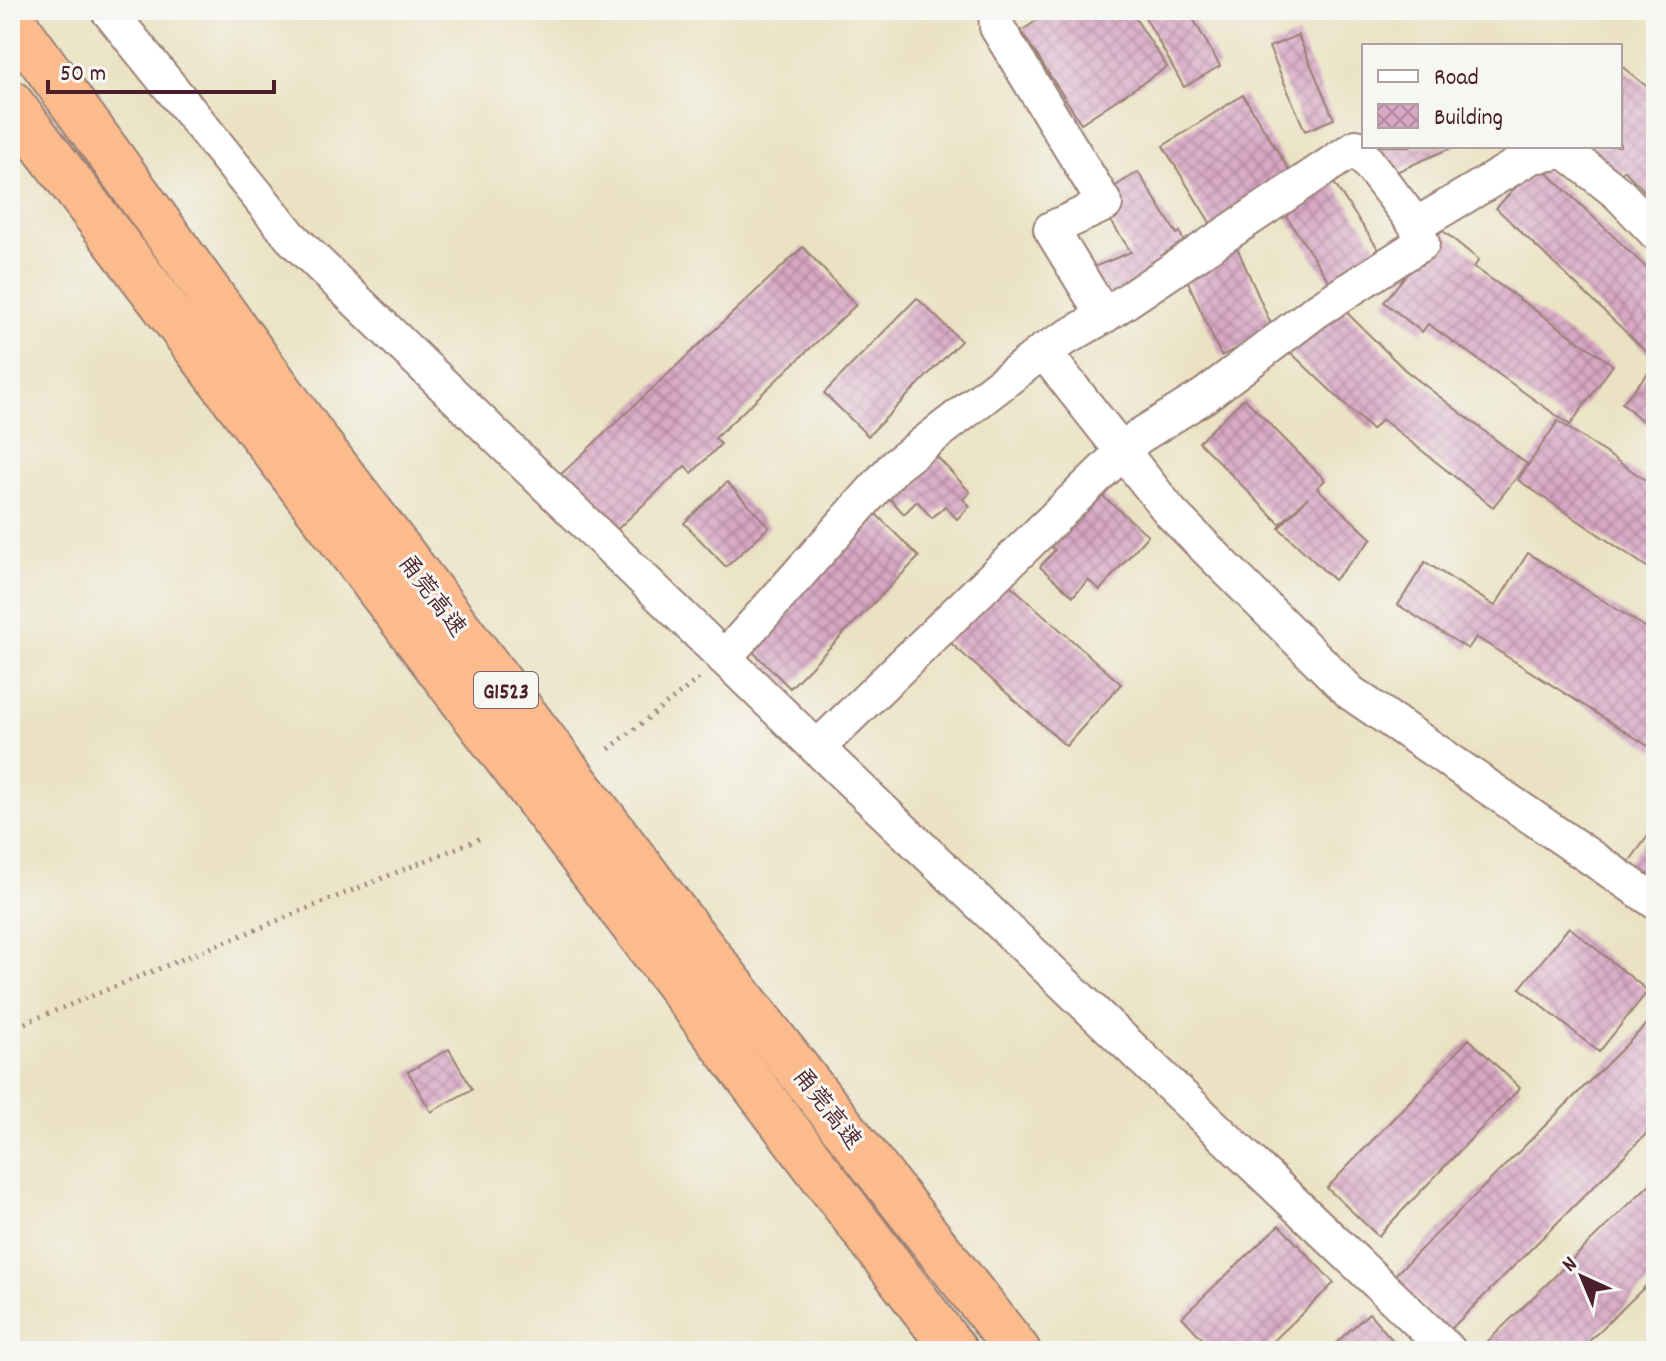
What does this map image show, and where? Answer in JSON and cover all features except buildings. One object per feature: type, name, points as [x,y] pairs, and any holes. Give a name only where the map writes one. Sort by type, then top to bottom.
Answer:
[{"type":"highway","name":"甬莞高速","points":[[10,17],[337,469],[684,924],[1018,1351]]},
{"type":"highway","name":"甬莞高速","points":[[10,102],[955,1351]]},
{"type":"street","points":[[108,10],[291,237],[817,748],[1449,1351]]},
{"type":"street","points":[[996,10],[997,27],[1105,204],[1051,229],[1104,316]]},
{"type":"street","points":[[724,658],[895,466],[1043,351],[1104,316],[1356,147],[1416,225],[1422,243],[1316,311],[1204,396],[1138,437],[817,748]]},
{"type":"street","points":[[1416,225],[1532,156],[1565,151],[1619,194],[1656,233]]},
{"type":"street","points":[[1043,351],[1172,514],[1351,693],[1656,902]]},
{"type":"path","points":[[609,749],[724,658]]},
{"type":"path","points":[[10,1029],[484,837]]}]
